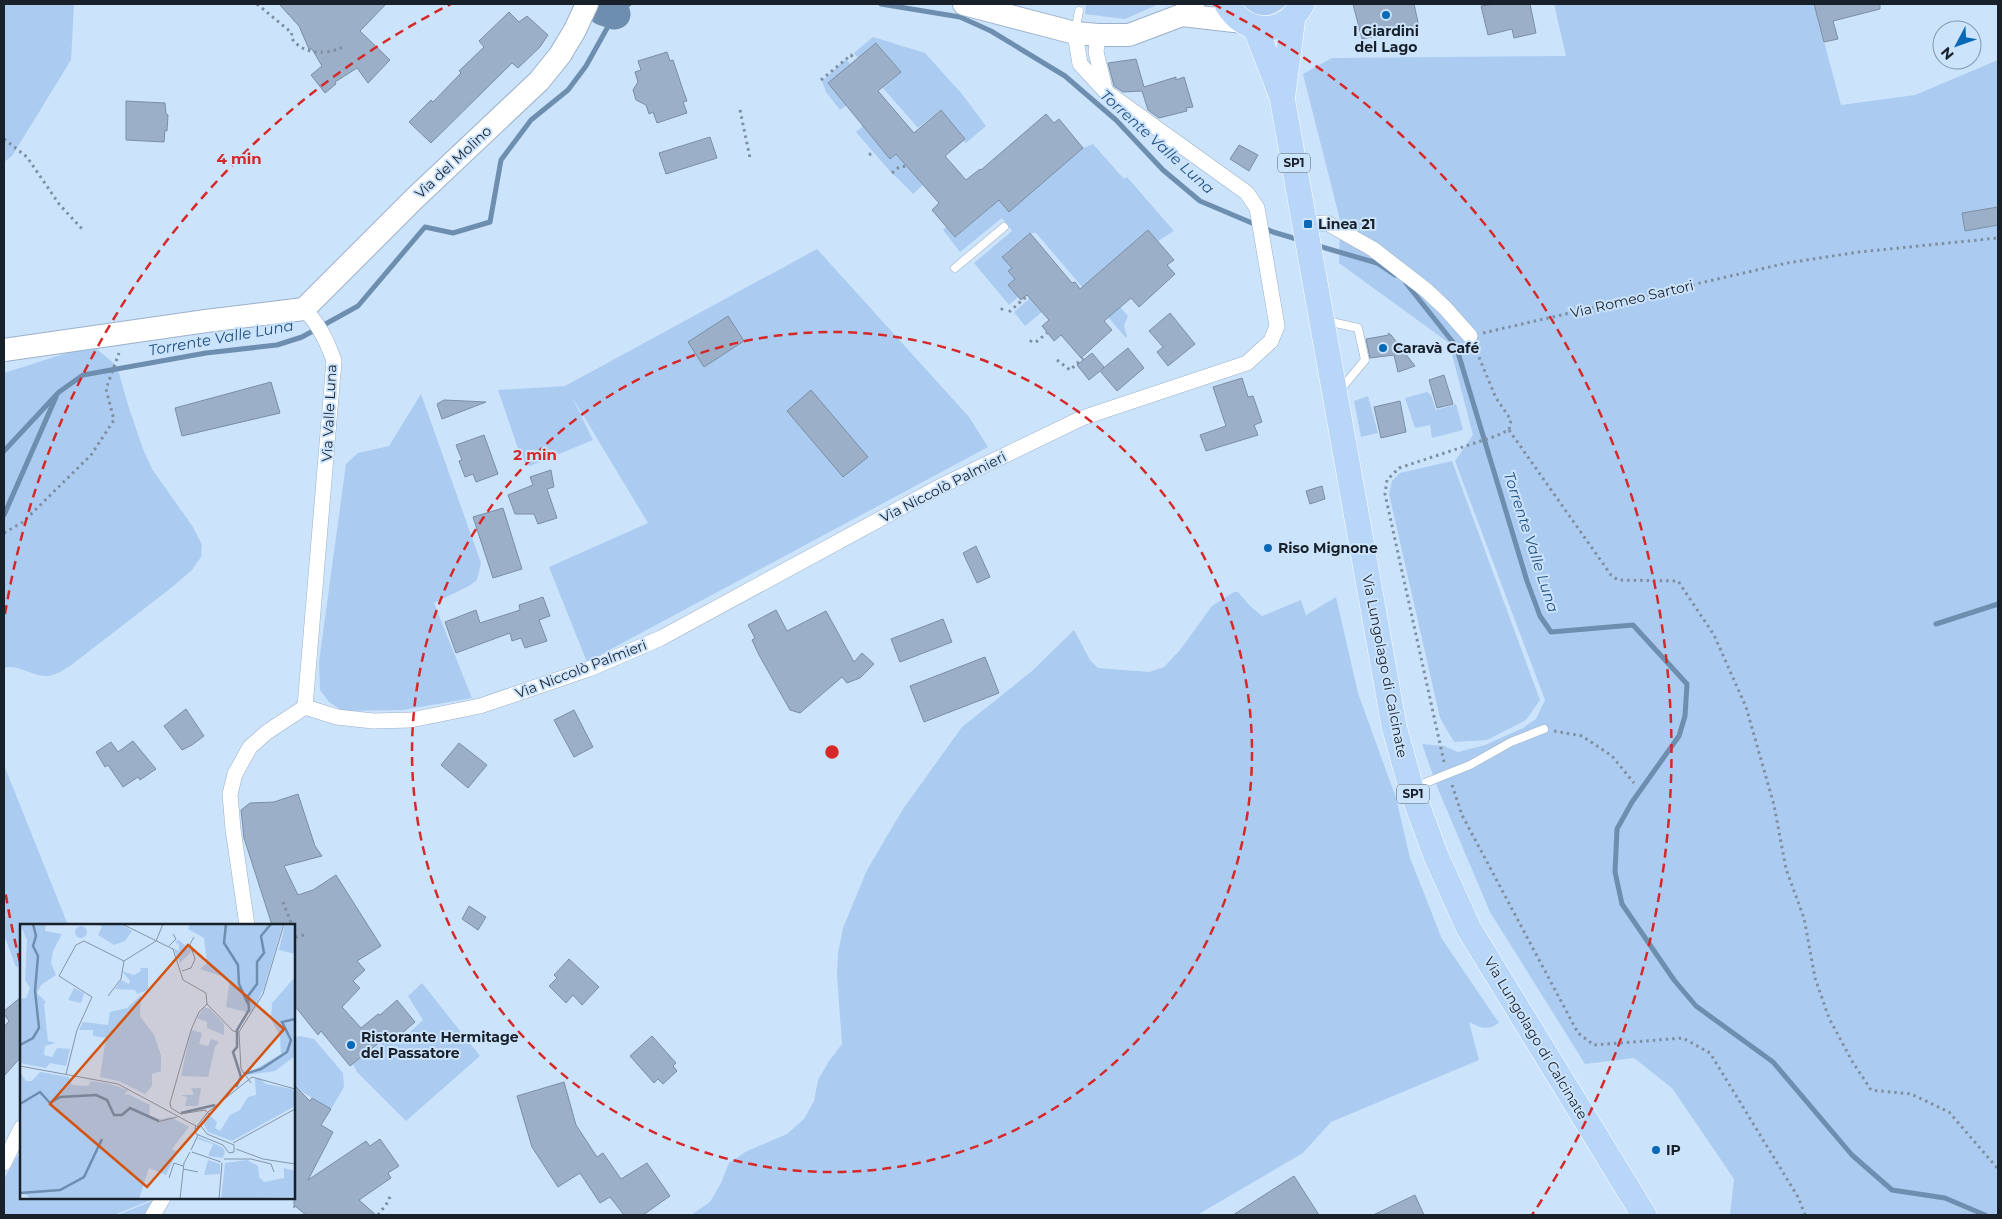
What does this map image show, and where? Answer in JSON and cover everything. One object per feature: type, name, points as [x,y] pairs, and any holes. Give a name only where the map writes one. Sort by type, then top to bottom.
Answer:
[{"type":"main road","name":"SP1","points":[[1242,17],[1268,29],[1282,24],[1297,10]]},
{"type":"main road","name":"SP1","points":[[1282,96],[1297,10]]},
{"type":"main road","name":"SP1","points":[[1242,17],[1282,96],[1305,226]]},
{"type":"main road","name":"Via Lungolago di Calcinate","points":[[1305,226],[1337,394],[1394,726],[1410,788],[1436,856],[1470,929],[1644,1215]]},
{"type":"street","name":"Via del Molino","points":[[309,314],[415,198],[539,81],[560,55],[575,30],[587,4]]},
{"type":"street","points":[[964,4],[1077,22],[1098,35],[1129,35],[1188,9],[1242,17]]},
{"type":"street","name":"Via Niccolò Palmieri","points":[[305,707],[337,717],[373,721],[411,720],[480,706],[589,668],[661,638],[939,487],[1082,418],[1248,362],[1270,341],[1277,326],[1257,208],[1247,193],[1105,91],[1080,64],[1077,22]]},
{"type":"street","points":[[1098,35],[1096,52],[1105,91]]},
{"type":"street","points":[[1305,226],[1327,223],[1373,249],[1426,290],[1470,336]]},
{"type":"street","name":"Via Valle Luna","points":[[305,707],[334,361],[327,342],[309,314]]},
{"type":"street","points":[[4,350],[206,321],[309,314]]},
{"type":"street","points":[[248,924],[233,828],[230,794],[235,774],[250,747],[267,732],[305,707]]},
{"type":"street","points":[[4,1163],[20,1130]]},
{"type":"street","points":[[153,1215],[162,1199]]},
{"type":"lane","points":[[955,268],[1004,227]]},
{"type":"lane","points":[[1323,320],[1358,328],[1365,360],[1337,394]]},
{"type":"lane","points":[[1410,788],[1470,766],[1511,742],[1544,729]]},
{"type":"path","points":[[257,4],[292,33],[293,42],[307,52],[333,52],[343,47]]},
{"type":"path","points":[[821,80],[851,55],[855,60]]},
{"type":"path","points":[[740,110],[750,158]]},
{"type":"path","points":[[4,139],[27,157],[59,204],[83,230]]},
{"type":"path","points":[[892,173],[899,167],[907,166]]},
{"type":"path","name":"Via Romeo Sartori","points":[[1470,336],[1788,263],[1859,252],[1998,238]]},
{"type":"path","points":[[1009,312],[1028,295]]},
{"type":"path","points":[[1036,342],[1047,333]]},
{"type":"path","points":[[1470,336],[1496,398],[1511,420],[1509,430],[1611,575],[1618,580],[1678,581],[1714,635],[1746,707],[1774,804],[1786,869],[1804,918],[1815,978],[1829,1018],[1852,1061],[1872,1090],[1911,1094],[1949,1112],[1998,1169]]},
{"type":"path","points":[[4,533],[23,522],[91,455],[114,420],[106,389],[119,353],[128,351]]},
{"type":"path","points":[[1057,360],[1070,370],[1083,358]]},
{"type":"path","points":[[1509,430],[1399,468],[1387,480],[1385,494],[1448,774],[1462,815],[1578,1033],[1594,1045],[1683,1038],[1710,1053],[1784,1173],[1798,1197],[1805,1215]]},
{"type":"path","points":[[1544,729],[1582,736],[1612,756],[1634,783]]},
{"type":"path","points":[[283,902],[292,924]]},
{"type":"path","points":[[295,934],[296,937],[304,935]]},
{"type":"path","points":[[378,1215],[388,1202],[391,1193]]},
{"type":"shaded area","points":[[4,4],[74,4],[71,60],[12,156],[4,162]]},
{"type":"shaded area","points":[[1086,4],[1159,4],[1125,19],[1085,14]]},
{"type":"shaded area","points":[[1242,4],[1287,4],[1276,12],[1259,15],[1253,13]]},
{"type":"shaded area","points":[[1554,4],[1814,4],[1841,105],[1915,95],[1974,70],[1982,70],[1982,67],[1998,60],[1998,1215],[1730,1215],[1734,1179],[1672,1088],[1634,1058],[1585,1064],[1490,912],[1438,789],[1422,744],[1444,746],[1458,752],[1485,745],[1523,728],[1536,719],[1545,700],[1455,461],[1473,435],[1449,343],[1339,263],[1340,220],[1303,74],[1332,58],[1566,56]]},
{"type":"shaded area","points":[[873,37],[925,53],[962,94],[986,126],[966,143],[963,140],[965,139],[940,110],[918,128],[883,88],[901,72],[877,43],[858,58],[854,53]]},
{"type":"shaded area","points":[[846,59],[850,64],[847,105],[840,110],[826,92],[822,81]]},
{"type":"shaded area","points":[[863,126],[890,159],[896,154],[923,185],[913,194],[856,132]]},
{"type":"shaded area","points":[[1093,144],[1124,179],[1127,177],[1174,231],[1158,241],[1148,230],[1097,275],[1096,280],[1128,316],[1124,326],[1126,338],[1036,233],[1029,233],[1002,256],[1012,268],[1008,271],[1015,279],[1008,285],[1018,297],[1009,305],[974,263],[1012,231],[1002,218],[960,252],[943,230],[946,227],[956,237],[999,200],[1009,211],[1083,148]]},
{"type":"shaded area","points":[[817,249],[969,417],[988,447],[587,662],[549,567],[648,523],[572,397],[593,440],[530,466],[522,460],[498,390],[565,386]]},
{"type":"shaded area","points":[[1031,297],[1042,312],[1025,326],[1014,312]]},
{"type":"shaded area","points":[[92,345],[117,366],[143,449],[152,469],[193,527],[202,545],[201,557],[192,570],[171,588],[62,671],[54,675],[42,676],[14,667],[4,668],[4,373]]},
{"type":"shaded area","points":[[1427,392],[1431,395],[1436,410],[1456,404],[1463,430],[1432,438],[1430,425],[1415,428],[1405,398]]},
{"type":"shaded area","points":[[421,394],[481,563],[477,580],[469,586],[434,603],[472,698],[403,710],[343,711],[329,702],[320,690],[319,662],[346,464],[358,453],[389,446]]},
{"type":"shaded area","points":[[1368,396],[1378,433],[1361,437],[1354,401]]},
{"type":"shaded area","points":[[1452,461],[1540,700],[1526,720],[1487,740],[1454,742],[1440,718],[1389,494],[1392,481],[1400,473]]},
{"type":"shaded area","points":[[1234,592],[1238,592],[1262,616],[1301,600],[1306,615],[1336,597],[1358,693],[1396,798],[1410,858],[1442,939],[1499,1023],[1484,1028],[1469,1022],[1479,1060],[1331,1122],[1303,1153],[1197,1215],[691,1215],[710,1202],[721,1183],[729,1163],[747,1151],[787,1134],[804,1119],[814,1101],[818,1080],[842,1044],[837,975],[838,953],[843,928],[867,870],[903,809],[962,727],[1032,671],[1074,630],[1090,660],[1098,668],[1149,672],[1164,667],[1180,650],[1212,606]]},
{"type":"shaded area","points":[[4,765],[68,924],[20,924],[20,966],[16,967],[4,935]]},
{"type":"shaded area","points":[[422,983],[480,1056],[406,1121],[357,1072],[353,1064],[389,1038],[398,1043],[423,1020],[408,996]]},
{"type":"shaded area","points":[[300,1036],[314,1039],[343,1073],[344,1087],[331,1109],[295,1086],[295,1038]]},
{"type":"shaded area","points":[[17,1156],[20,1157],[20,1199],[152,1199],[114,1215],[4,1215],[4,1179]]},
{"type":"shaded area","points":[[152,1201],[146,1215],[118,1215]]},
{"type":"building","points":[[279,4],[386,4],[360,31],[390,60],[368,83],[357,68],[335,82],[336,84],[325,93],[311,75],[322,66],[312,49],[309,49],[299,26]]},
{"type":"building","name":"I Giardini del Lago","points":[[1353,4],[1414,4],[1419,27],[1362,39]]},
{"type":"building","points":[[1530,4],[1536,33],[1514,38],[1512,29],[1488,35],[1481,6]]},
{"type":"building","points":[[1814,4],[1880,4],[1880,9],[1833,21],[1838,39],[1824,42]]},
{"type":"building","points":[[509,12],[519,22],[527,16],[548,35],[540,47],[518,68],[512,63],[431,143],[409,122],[431,100],[433,102],[461,73],[459,71],[484,47],[479,41]]},
{"type":"building","points":[[876,43],[901,72],[878,91],[914,133],[941,110],[965,139],[945,156],[966,180],[981,170],[1046,114],[1054,123],[1059,119],[1083,148],[1009,212],[999,200],[955,237],[932,210],[939,203],[896,154],[890,159],[828,83]]},
{"type":"building","points":[[667,52],[670,61],[673,60],[687,101],[683,102],[687,113],[657,123],[653,112],[649,114],[646,105],[636,100],[633,90],[638,82],[635,72],[641,70],[638,61]]},
{"type":"building","points":[[1136,59],[1144,87],[1176,77],[1176,80],[1184,77],[1193,107],[1186,108],[1187,111],[1159,118],[1148,110],[1142,91],[1123,92],[1114,86],[1108,63]]},
{"type":"building","points":[[126,101],[165,103],[166,114],[168,115],[164,142],[126,140]]},
{"type":"building","points":[[710,137],[717,158],[666,174],[659,153]]},
{"type":"building","points":[[1239,145],[1258,155],[1249,171],[1230,159]]},
{"type":"building","points":[[1998,207],[1998,225],[1965,231],[1962,213]]},
{"type":"building","points":[[1148,230],[1174,260],[1167,265],[1175,274],[1139,307],[1131,298],[1104,321],[1112,330],[1081,358],[1061,335],[1054,341],[1042,326],[1049,320],[1027,295],[1021,300],[1008,285],[1015,279],[1008,271],[1012,268],[1002,257],[1030,233],[1072,283],[1075,282],[1080,289]]},
{"type":"building","points":[[1170,313],[1195,344],[1168,366],[1157,352],[1163,347],[1149,331]]},
{"type":"building","points":[[728,316],[744,341],[704,367],[688,342]]},
{"type":"building","name":"Caravà Café","points":[[1388,333],[1415,366],[1398,372],[1394,355],[1370,358],[1366,339],[1389,335]]},
{"type":"building","points":[[1128,348],[1144,368],[1117,391],[1100,371],[1089,380],[1077,365],[1092,353],[1104,367],[1101,370]]},
{"type":"building","points":[[1444,375],[1453,404],[1437,408],[1429,380]]},
{"type":"building","points":[[1242,378],[1248,397],[1253,396],[1262,422],[1254,425],[1258,435],[1206,451],[1200,435],[1226,426],[1213,387]]},
{"type":"building","points":[[271,382],[280,413],[182,436],[175,408]]},
{"type":"building","points":[[811,390],[868,457],[843,477],[787,411]]},
{"type":"building","points":[[444,400],[486,402],[442,419],[437,404]]},
{"type":"building","points":[[1400,401],[1406,432],[1381,438],[1374,407]]},
{"type":"building","points":[[484,435],[498,474],[476,482],[473,474],[465,477],[459,461],[462,460],[456,445]]},
{"type":"building","points":[[551,470],[554,487],[547,489],[557,518],[538,524],[534,514],[515,514],[508,495],[533,485],[530,477]]},
{"type":"building","points":[[1322,486],[1325,499],[1310,504],[1306,491]]},
{"type":"building","points":[[503,508],[522,569],[493,578],[473,517]]},
{"type":"building","points":[[976,546],[990,577],[977,583],[963,553]]},
{"type":"building","points":[[543,597],[550,616],[539,620],[547,641],[525,648],[521,638],[512,641],[510,633],[456,653],[445,622],[476,610],[480,623],[520,610],[519,605]]},
{"type":"building","points":[[776,610],[787,631],[826,611],[854,662],[862,653],[874,664],[860,678],[847,683],[842,677],[800,713],[790,710],[759,655],[752,640],[755,638],[748,625]]},
{"type":"building","points":[[943,619],[952,642],[900,662],[891,639]]},
{"type":"building","points":[[985,657],[999,693],[924,722],[910,686]]},
{"type":"building","points":[[186,709],[204,736],[182,750],[164,726]]},
{"type":"building","points":[[574,710],[593,747],[574,757],[554,720]]},
{"type":"building","points":[[133,741],[156,769],[140,780],[138,777],[123,787],[108,765],[105,767],[96,752],[111,742],[118,752]]},
{"type":"building","points":[[459,743],[487,765],[468,788],[441,765]]},
{"type":"building","points":[[298,794],[315,846],[322,856],[284,866],[298,895],[313,890],[336,875],[381,946],[357,961],[365,970],[353,981],[360,988],[342,1007],[361,1028],[397,1000],[415,1022],[394,1040],[389,1035],[350,1066],[321,1031],[318,1035],[295,1006],[295,924],[272,924],[244,838],[241,810],[250,803],[274,802]]},
{"type":"building","points":[[469,906],[486,917],[478,930],[462,919]]},
{"type":"building","points":[[569,959],[599,987],[582,1005],[573,995],[566,1003],[549,986],[557,978],[554,975]]},
{"type":"building","points":[[20,998],[20,1058],[4,1076],[4,1027],[9,1021],[4,1011]]},
{"type":"building","points":[[652,1036],[676,1063],[673,1066],[677,1071],[663,1084],[658,1079],[654,1083],[630,1056]]},
{"type":"building","points":[[564,1082],[576,1125],[597,1157],[603,1153],[621,1179],[647,1163],[670,1196],[643,1215],[624,1215],[610,1197],[600,1203],[580,1173],[558,1187],[532,1147],[517,1096]]},
{"type":"building","points":[[295,1086],[310,1101],[312,1098],[331,1109],[321,1125],[333,1132],[308,1180],[366,1141],[370,1146],[380,1139],[399,1166],[388,1173],[391,1178],[359,1200],[376,1215],[306,1215],[295,1206],[294,1208]]},
{"type":"building","points":[[1294,1176],[1319,1215],[1233,1215]]},
{"type":"building","points":[[1415,1195],[1424,1215],[1373,1215]]},
{"type":"waterway","name":"Torrente Valle Luna","points":[[4,451],[59,392],[83,375],[206,353],[277,345],[302,337],[358,306],[425,227],[453,233],[490,222],[501,160],[531,120],[568,90],[586,66],[615,14],[629,4]]},
{"type":"waterway","name":"Torrente Valle Luna","points":[[881,4],[960,17],[991,31],[1065,76],[1116,120],[1163,170],[1200,201],[1273,232],[1300,240]]},
{"type":"waterway","points":[[603,10],[615,14]]},
{"type":"waterway","name":"Torrente Valle Luna","points":[[1315,245],[1377,263],[1395,275]]},
{"type":"waterway","name":"Torrente Valle Luna","points":[[1406,283],[1456,346],[1527,581],[1540,616],[1551,632],[1633,625],[1687,684],[1685,716],[1679,736],[1632,802],[1617,829],[1615,872],[1622,904],[1674,980],[1696,1006],[1773,1062],[1852,1155],[1892,1190],[1945,1198],[1985,1215]]},
{"type":"waterway","points":[[4,515],[56,397]]},
{"type":"waterway","points":[[1936,624],[1998,604]]},
{"type":"place","name":"I Giardini del Lago","points":[[1386,15]]},
{"type":"place","name":"Linea 21","points":[[1308,224]]},
{"type":"place","name":"Caravà Café","points":[[1383,348]]},
{"type":"place","name":"Riso Mignone","points":[[1268,548]]},
{"type":"place","name":"Ristorante Hermitage del Passatore","points":[[351,1045]]},
{"type":"place","name":"IP","points":[[1656,1150]]}]
